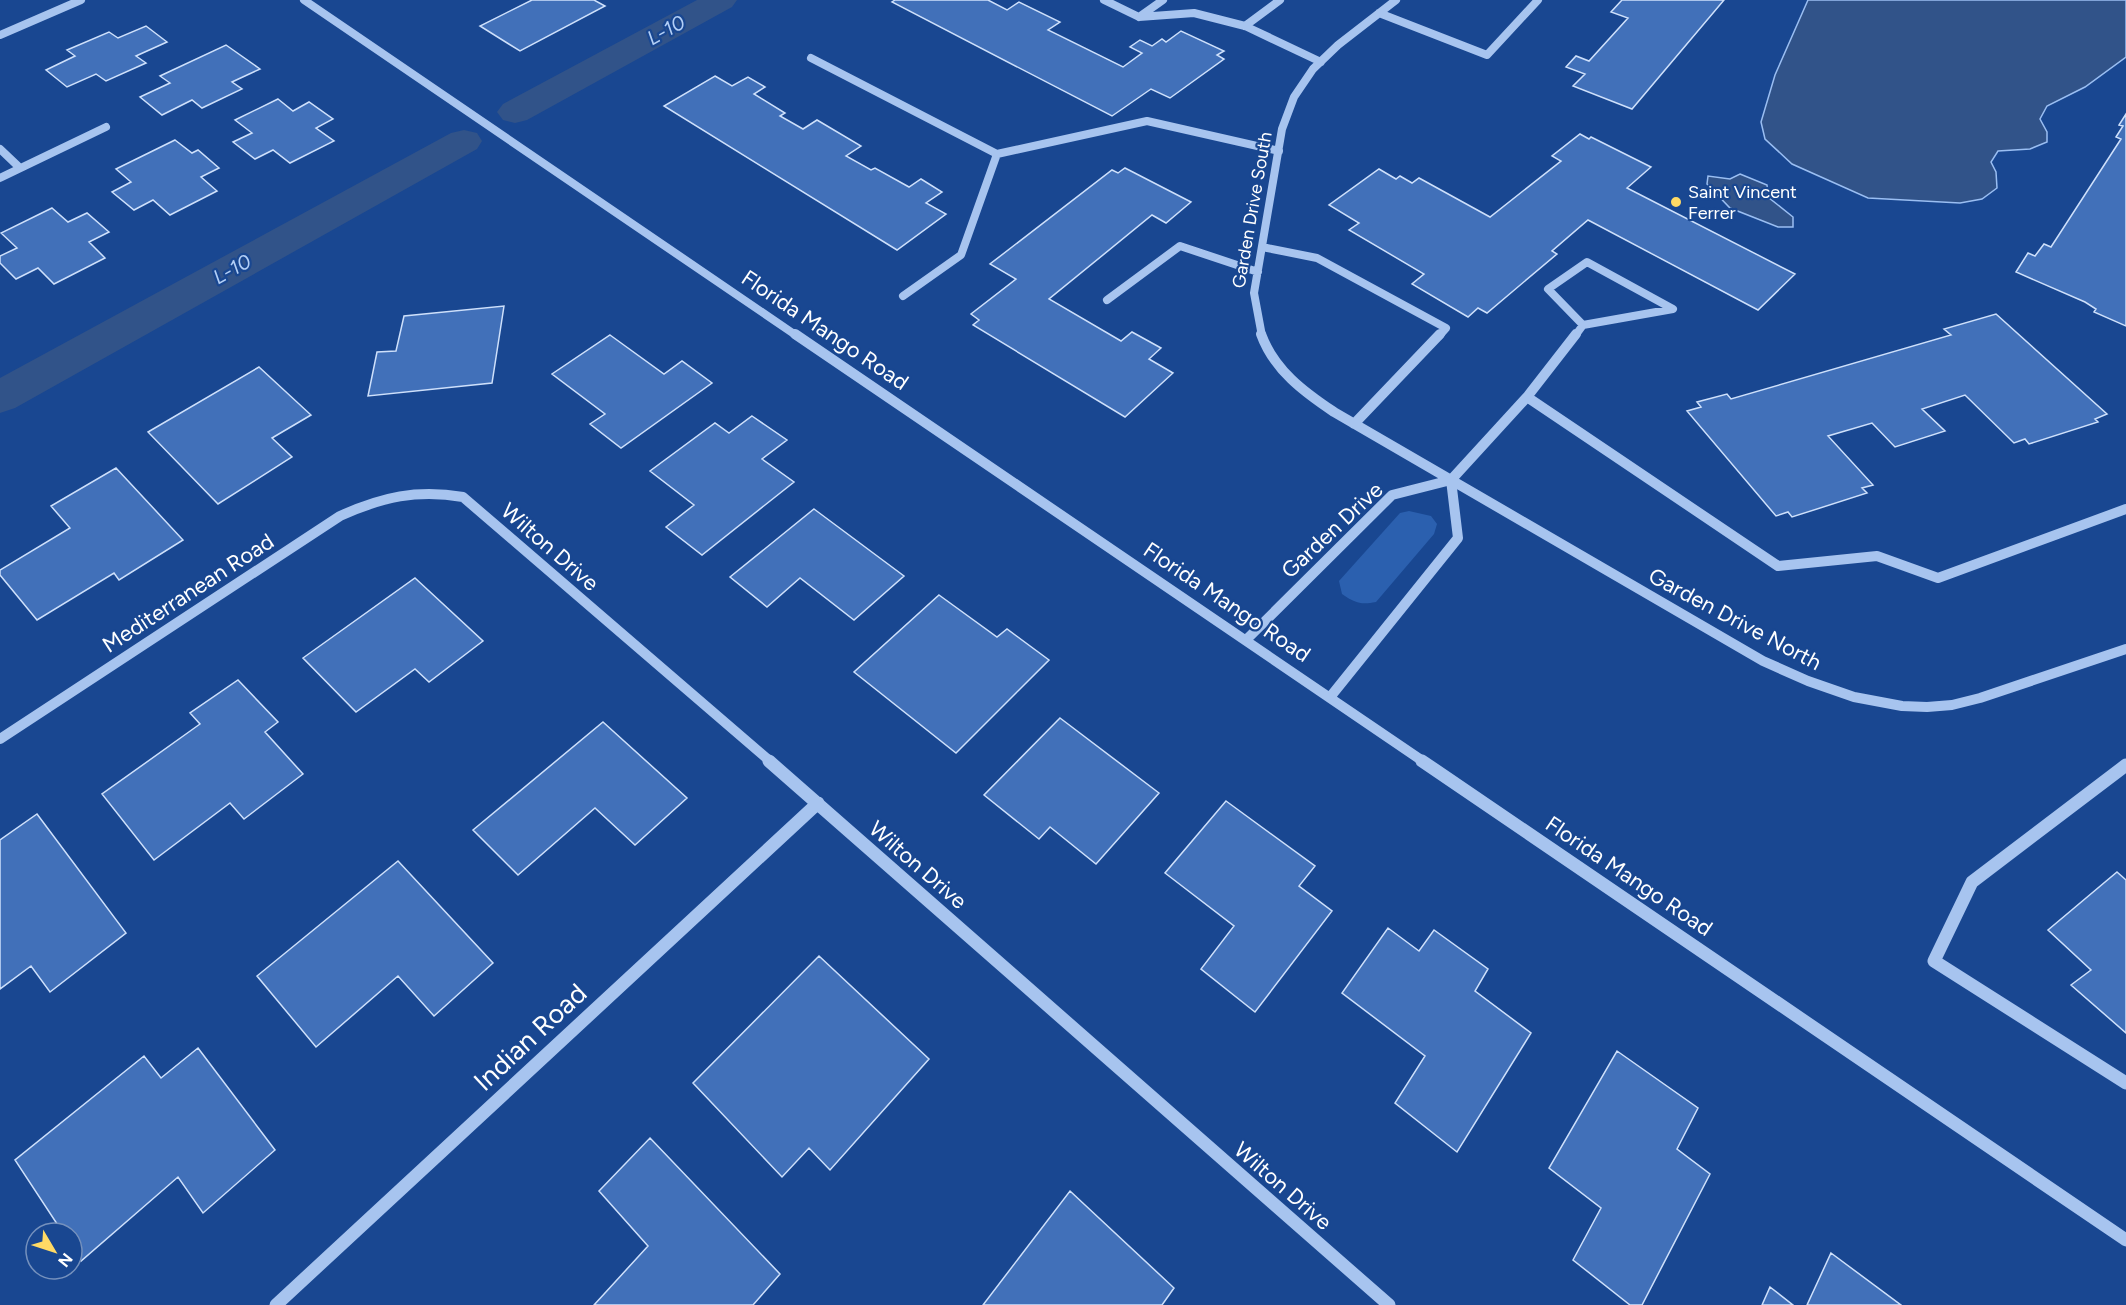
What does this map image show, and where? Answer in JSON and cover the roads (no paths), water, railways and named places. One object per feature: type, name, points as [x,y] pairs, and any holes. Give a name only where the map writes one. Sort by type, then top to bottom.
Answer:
[{"type":"street","points":[[0,34],[81,0]]},
{"type":"street","name":"Florida Mango Road","points":[[304,0],[1331,696],[2126,1240]]},
{"type":"street","points":[[1104,0],[1139,17],[1194,13],[1245,26],[1321,62]]},
{"type":"street","points":[[1139,17],[1163,0]]},
{"type":"street","points":[[1245,26],[1280,0]]},
{"type":"street","name":"Garden Drive South","points":[[1396,0],[1338,45],[1321,62],[1294,98],[1282,129],[1258,272],[1254,313],[1269,354],[1285,374],[1305,393],[1451,480]]},
{"type":"street","points":[[1379,13],[1487,55],[1538,0]]},
{"type":"street","points":[[811,58],[997,154],[1147,120],[1279,151]]},
{"type":"street","points":[[0,178],[105,127]]},
{"type":"street","points":[[0,149],[20,168]]},
{"type":"street","points":[[903,296],[961,255],[997,154]]},
{"type":"street","points":[[1107,300],[1180,246],[1258,272]]},
{"type":"street","points":[[1262,247],[1317,258],[1446,328],[1354,424]]},
{"type":"street","points":[[1331,696],[1458,538],[1451,480],[1527,397],[1583,325],[1672,309],[1587,262],[1548,289],[1583,325]]},
{"type":"street","points":[[1527,397],[1778,566],[1877,556],[1938,578],[2126,509]]},
{"type":"street","name":"Garden Drive","points":[[1247,639],[1392,495],[1451,480]]},
{"type":"street","name":"Garden Drive North","points":[[1451,480],[1763,661],[1800,679],[1838,693],[1877,702],[1915,706],[1951,705],[1984,698],[2126,649]]},
{"type":"street","name":"Wilton Drive","points":[[404,492],[435,491],[463,497],[818,803],[1389,1305]]},
{"type":"street","name":"Mediterranean Road","points":[[0,739],[340,516],[372,500],[404,492]]},
{"type":"street","points":[[2126,765],[1972,882],[1934,961],[2126,1083]]},
{"type":"street","name":"Indian Road","points":[[276,1305],[818,803]]},
{"type":"waterway","name":"L-10","points":[[515,112],[721,0]]},
{"type":"waterway","name":"L-10","points":[[0,397],[464,141]]},
{"type":"place","name":"Saint Vincent Ferrer","points":[[1676,202]]}]
